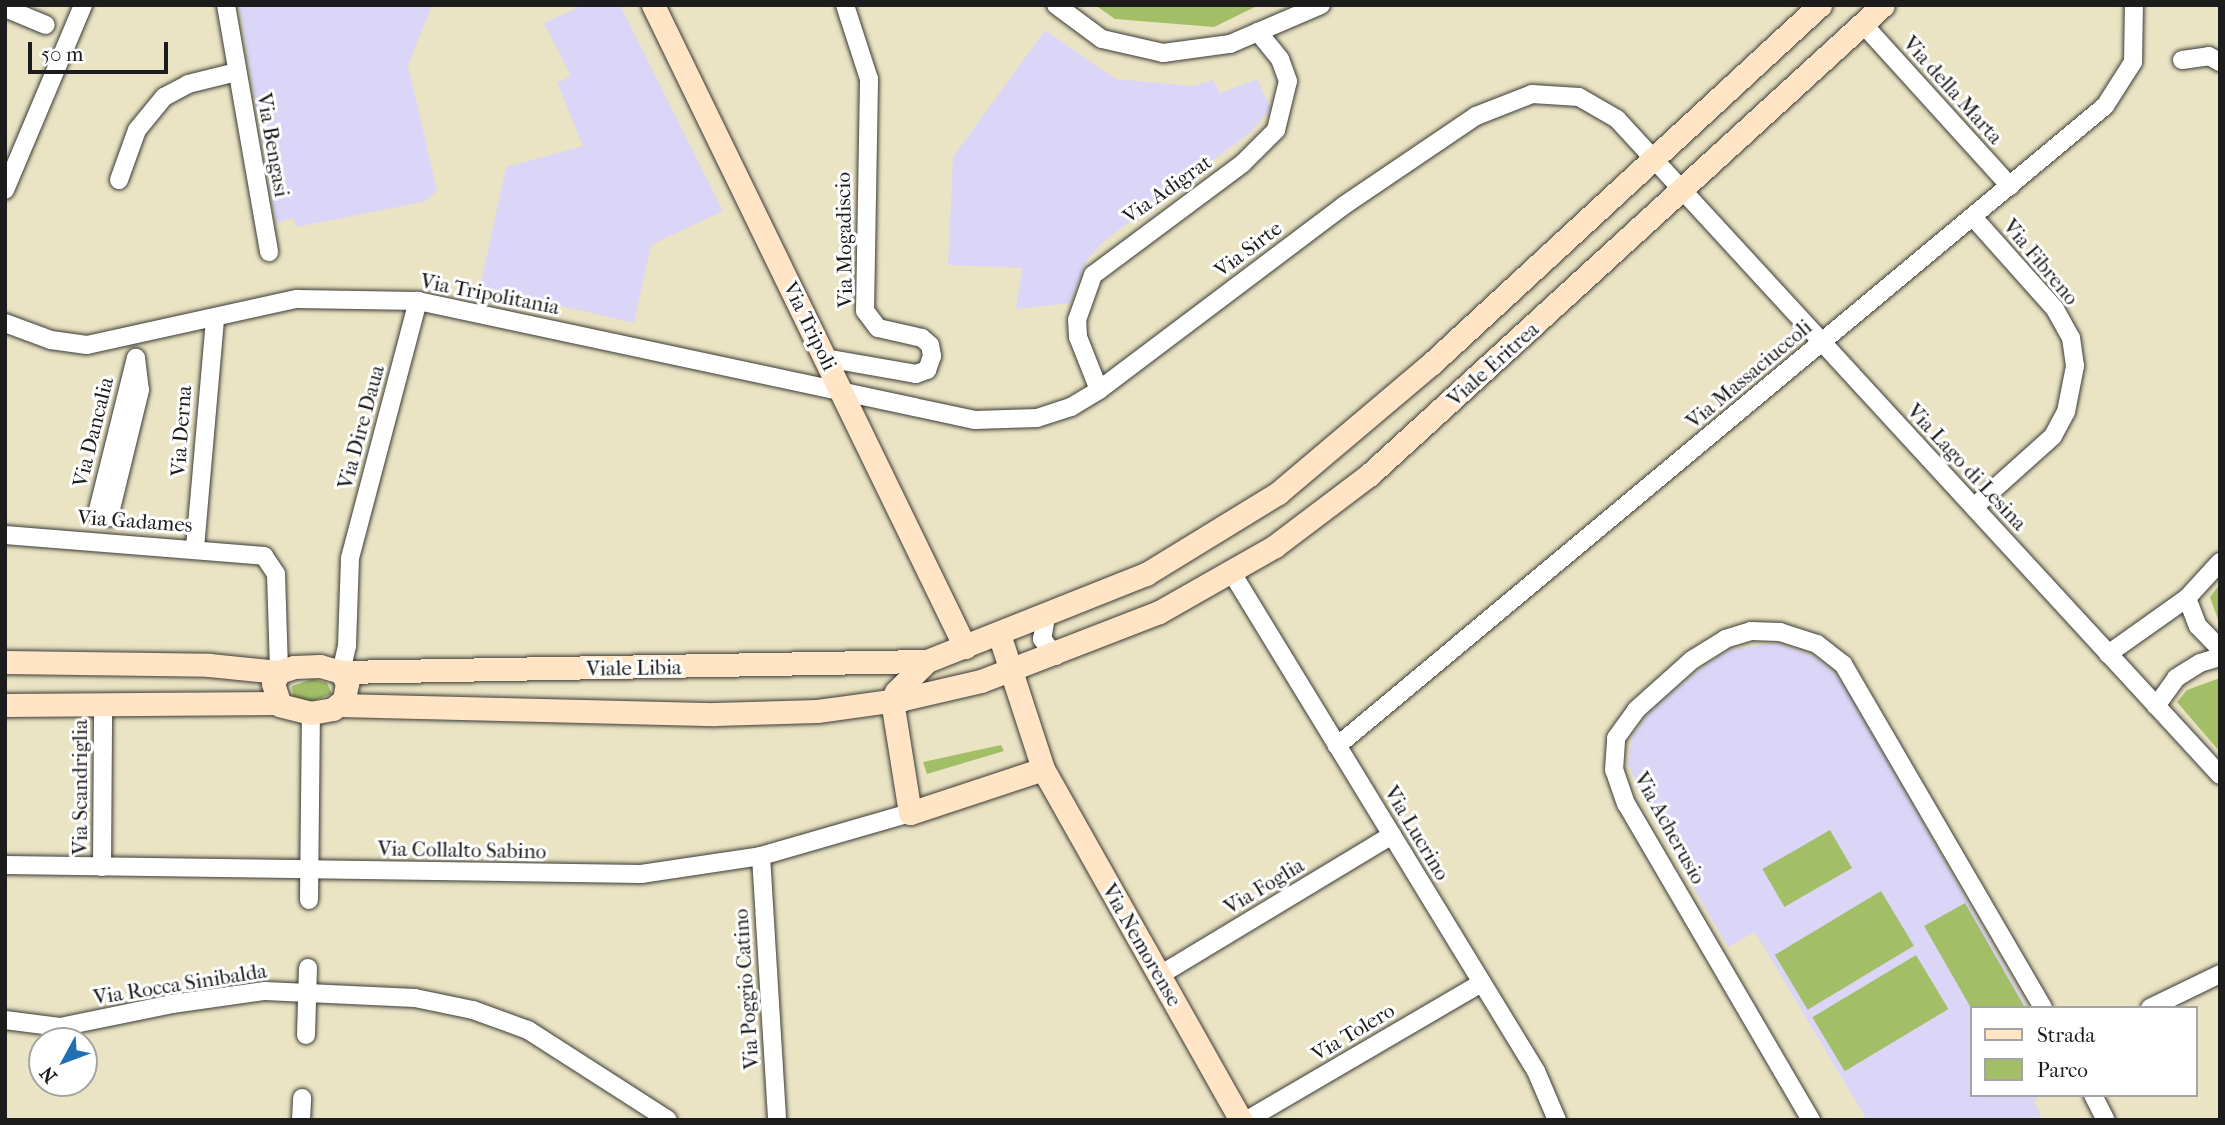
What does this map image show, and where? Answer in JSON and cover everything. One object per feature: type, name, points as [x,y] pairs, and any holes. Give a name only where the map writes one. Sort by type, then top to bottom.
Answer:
[{"type":"street","points":[[5,190],[83,5]]},
{"type":"street","name":"Via Bengasi","points":[[226,5],[269,251]]},
{"type":"street","name":"Via Tripoli","points":[[653,5],[965,648]]},
{"type":"street","name":"Via Mogadiscio","points":[[825,358],[916,374],[927,370],[932,356],[930,345],[922,338],[878,328],[865,311],[869,79],[845,5]]},
{"type":"street","points":[[1056,5],[1092,34],[1148,52],[1202,50],[1258,32],[1321,5]]},
{"type":"street","name":"Viale Eritrea","points":[[927,661],[1046,617],[1146,574],[1278,493],[1412,382],[1820,5]]},
{"type":"street","name":"Viale Eritrea","points":[[1012,672],[1159,612],[1232,573],[1317,518],[1369,475],[1883,5]]},
{"type":"street","name":"Via Massaciuccoli","points":[[1337,746],[1974,218],[2119,90],[2135,52],[2134,5]]},
{"type":"street","points":[[5,8],[46,25]]},
{"type":"street","name":"Via della Marta","points":[[1863,23],[2010,186]]},
{"type":"street","name":"Via Adigrat","points":[[1099,390],[1079,337],[1077,320],[1093,275],[1243,163],[1276,130],[1288,80],[1280,59],[1258,32]]},
{"type":"street","points":[[2182,60],[2208,56],[2220,62]]},
{"type":"street","points":[[119,180],[137,131],[164,97],[196,81],[237,72]]},
{"type":"street","name":"Via Sirte","points":[[842,393],[999,422],[1057,412],[1099,390],[1343,206],[1498,104],[1542,93],[1587,99],[1611,114],[1682,190]]},
{"type":"street","name":"Via Lago di Lesina","points":[[1682,190],[2220,775]]},
{"type":"street","name":"Via Fibreno","points":[[1973,507],[2053,436],[2066,411],[2075,366],[2071,338],[2061,317],[1974,218]]},
{"type":"street","name":"Via Tripolitania","points":[[5,323],[51,340],[87,345],[298,299],[418,301],[842,393]]},
{"type":"street","name":"Via Dire Daua","points":[[341,672],[347,645],[349,566],[418,301]]},
{"type":"street","name":"Via Derna","points":[[195,548],[215,318]]},
{"type":"street","name":"Via Dancalia","points":[[99,542],[103,515],[136,358],[140,390],[103,515]]},
{"type":"street","name":"Via Gadames","points":[[5,535],[262,555],[271,561],[276,574],[279,671]]},
{"type":"street","points":[[2108,654],[2187,598],[2220,562]]},
{"type":"street","name":"Via Lucrino","points":[[1232,573],[1536,1071],[1557,1120]]},
{"type":"street","points":[[2187,598],[2198,626],[2220,649]]},
{"type":"street","points":[[1046,617],[1042,639],[1056,656]]},
{"type":"street","name":"Via Acherusio","points":[[1811,1120],[1626,804],[1614,770],[1616,738],[1636,710],[1692,660],[1726,639],[1751,631],[1780,632],[1817,644],[1843,664],[2042,1006]]},
{"type":"street","name":"Via Nemorense","points":[[999,635],[1043,769],[1241,1120]]},
{"type":"street","points":[[2156,706],[2176,678],[2200,663],[2220,657]]},
{"type":"street","points":[[927,661],[906,679],[892,701],[910,813],[1043,769]]},
{"type":"street","name":"Viale Libia","points":[[279,671],[313,666],[341,672],[927,661]]},
{"type":"street","points":[[5,662],[209,665],[279,671],[272,688],[277,703]]},
{"type":"street","points":[[339,705],[348,691],[341,672]]},
{"type":"street","name":"Viale Libia","points":[[311,713],[339,705],[739,714],[817,711],[892,701],[1012,672]]},
{"type":"street","points":[[5,705],[277,703],[311,713],[309,900]]},
{"type":"street","name":"Via Scandriglia","points":[[102,867],[103,706]]},
{"type":"street","name":"Via Collalto Sabino","points":[[5,865],[641,874],[761,856],[910,813]]},
{"type":"street","name":"Via Foglia","points":[[1160,975],[1392,835]]},
{"type":"street","name":"Via Poggio Catino","points":[[761,856],[778,1120]]},
{"type":"street","points":[[306,1035],[308,968]]},
{"type":"street","points":[[2154,1006],[2220,974]]},
{"type":"street","name":"Via Tolero","points":[[1247,1120],[1481,983]]},
{"type":"street","name":"Via Rocca Sinibalda","points":[[5,1020],[52,1028],[223,996],[308,991],[415,998],[501,1018],[558,1046],[668,1120]]},
{"type":"street","points":[[2094,1097],[2106,1120]]},
{"type":"street","points":[[301,1120],[302,1098]]},
{"type":"shaded area","points":[[239,5],[432,5],[408,65],[437,191],[425,201],[408,205],[296,227],[293,218],[276,223]]},
{"type":"shaded area","points":[[583,5],[620,5],[723,211],[651,245],[634,323],[480,287],[506,167],[583,146],[557,83],[571,76],[544,23]]},
{"type":"shaded area","points":[[1045,30],[1116,79],[1192,86],[1213,80],[1220,93],[1257,79],[1271,108],[1251,132],[1104,241],[1087,260],[1070,303],[1016,309],[1022,268],[948,265],[953,157]]},
{"type":"shaded area","points":[[1776,643],[1813,656],[1832,670],[1846,689],[2027,1006],[1969,1006],[1969,1097],[2038,1097],[2034,1102],[2041,1115],[2034,1120],[1867,1120],[1755,932],[1728,947],[1648,809],[1628,764],[1632,736],[1649,713],[1699,670],[1729,650]]},
{"type":"green space","points":[[1095,5],[1259,5],[1214,27],[1115,19]]},
{"type":"green space","points":[[2220,584],[2220,625],[2210,597]]},
{"type":"green space","points":[[2220,678],[2220,752],[2177,702],[2187,690]]},
{"type":"green space","points":[[313,679],[327,683],[332,694],[309,702],[293,696],[292,686]]},
{"type":"green space","points":[[1001,745],[1004,751],[927,774],[923,762]]},
{"type":"green space","points":[[1830,830],[1852,868],[1784,907],[1762,869]]},
{"type":"green space","points":[[1881,891],[1914,946],[1808,1010],[1775,955]]},
{"type":"green space","points":[[1965,903],[2024,1006],[1970,1006],[1924,926]]},
{"type":"green space","points":[[1916,955],[1948,1009],[1845,1071],[1812,1017]]}]
